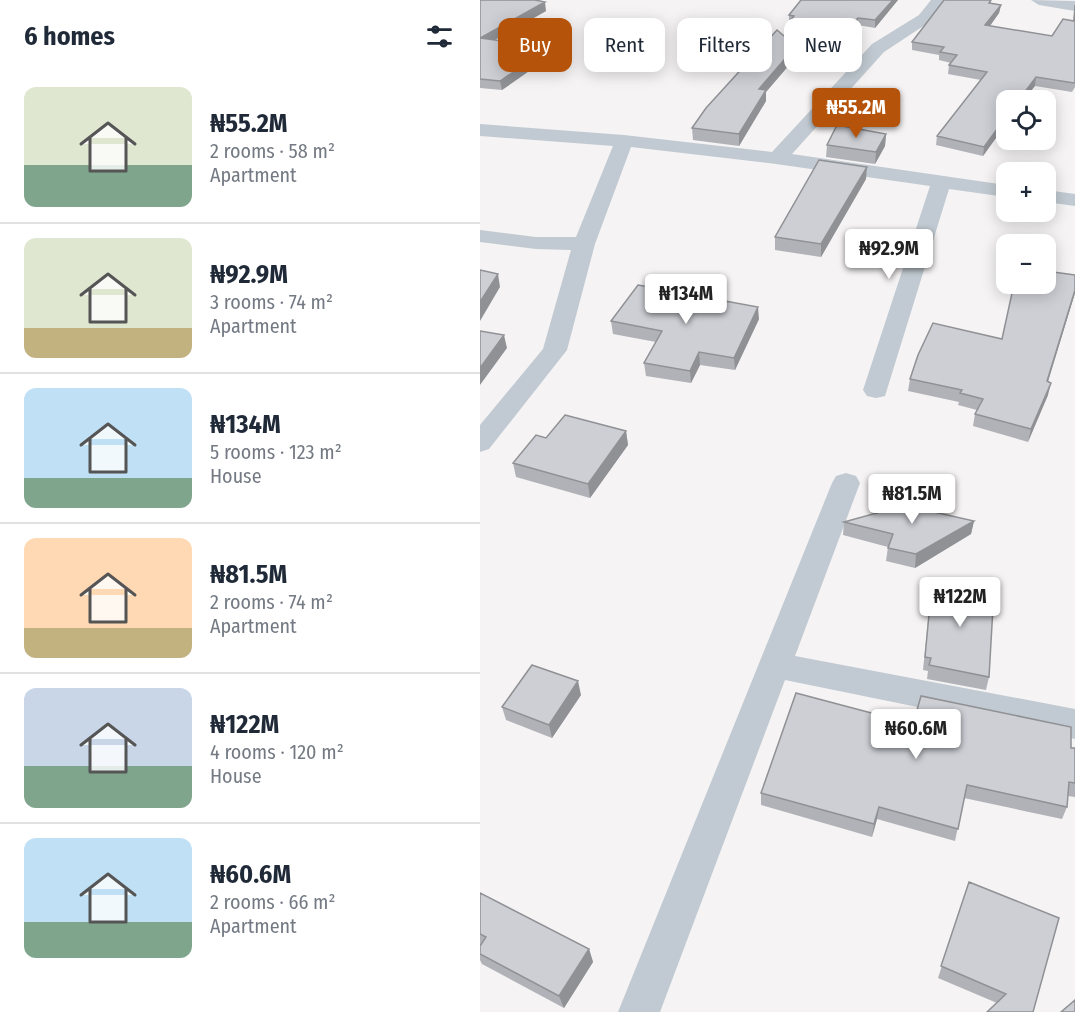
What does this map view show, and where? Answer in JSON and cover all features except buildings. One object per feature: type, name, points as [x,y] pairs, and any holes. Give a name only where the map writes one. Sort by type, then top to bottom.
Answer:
[{"type":"street","points":[[776,158],[878,48],[925,18],[939,0]]},
{"type":"street","points":[[1044,0],[1075,6]]},
{"type":"street","points":[[480,130],[624,141],[776,158],[996,190]]},
{"type":"street","points":[[480,443],[555,350],[584,244],[624,141]]},
{"type":"street","points":[[876,390],[941,183]]},
{"type":"street","points":[[1056,197],[1075,200]]},
{"type":"street","points":[[480,236],[536,243],[584,244]]},
{"type":"street","points":[[639,1012],[846,483]]},
{"type":"street","points":[[775,665],[1075,724]]}]
